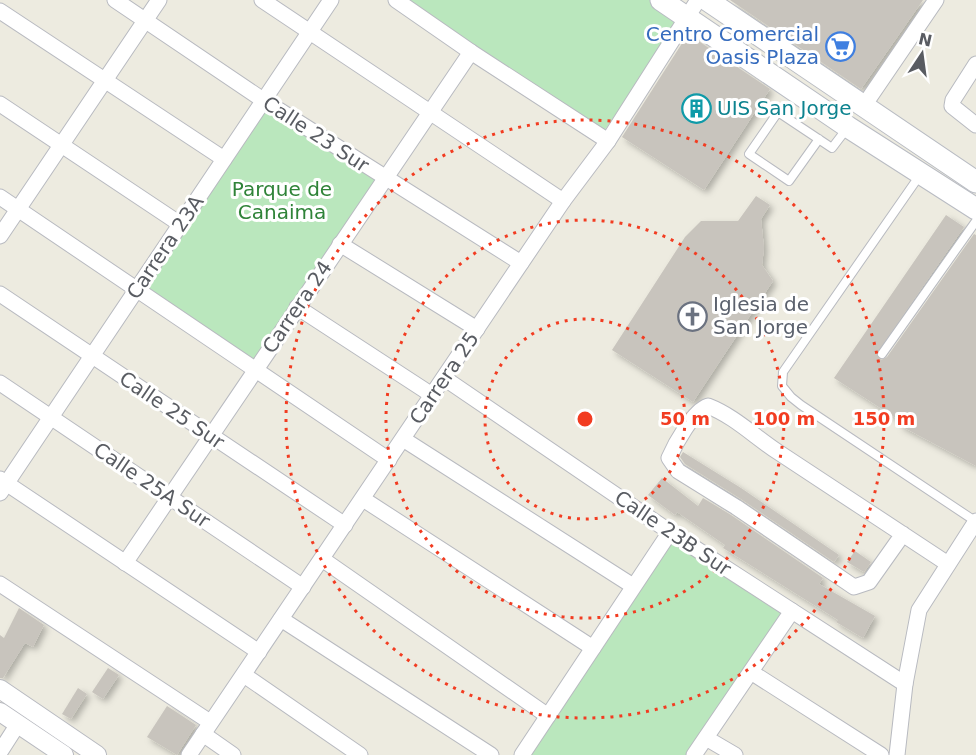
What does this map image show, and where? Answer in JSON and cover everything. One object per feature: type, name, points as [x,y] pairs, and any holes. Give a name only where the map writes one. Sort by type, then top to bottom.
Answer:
[{"type":"main road","points":[[662,0],[693,9],[848,127],[976,209]]},
{"type":"main road","points":[[707,0],[976,182]]},
{"type":"street","name":"Calle 23 Sur","points":[[115,0],[263,100],[521,263]]},
{"type":"street","points":[[0,236],[159,0]]},
{"type":"street","points":[[262,0],[562,201]]},
{"type":"street","name":"Carrera 23A","points":[[2,486],[51,417],[331,0]]},
{"type":"street","points":[[396,0],[608,141]]},
{"type":"street","points":[[863,107],[936,0]]},
{"type":"street","name":"Carrera 25","points":[[189,755],[562,201],[608,141],[693,9]]},
{"type":"street","points":[[0,11],[224,159]]},
{"type":"street","name":"Carrera 24","points":[[125,563],[471,52]]},
{"type":"street","points":[[976,64],[953,100],[952,106],[976,125]]},
{"type":"street","points":[[0,104],[180,224]]},
{"type":"street","points":[[0,197],[389,459]]},
{"type":"street","points":[[340,244],[477,329]]},
{"type":"street","name":"Calle 25 Sur","points":[[0,294],[345,525]]},
{"type":"street","points":[[297,307],[432,395]]},
{"type":"street","name":"Calle 23B Sur","points":[[444,378],[670,532],[905,684]]},
{"type":"street","name":"Calle 25A Sur","points":[[0,382],[303,587]]},
{"type":"street","points":[[903,534],[869,582],[854,587],[736,507],[678,471],[669,458],[696,415],[702,408],[708,406],[729,417],[948,564]]},
{"type":"street","points":[[403,439],[633,586]]},
{"type":"street","points":[[2,486],[260,652]]},
{"type":"street","points":[[363,499],[592,648]]},
{"type":"street","points":[[897,755],[905,684],[919,610],[976,521]]},
{"type":"street","points":[[522,755],[670,532]]},
{"type":"street","points":[[322,559],[548,716]]},
{"type":"street","points":[[0,584],[206,728],[233,755]]},
{"type":"street","points":[[694,755],[792,611]]},
{"type":"street","points":[[281,619],[491,755]]},
{"type":"street","points":[[751,672],[881,755]]},
{"type":"street","points":[[244,675],[360,755]]},
{"type":"street","points":[[0,689],[97,755]]},
{"type":"street","points":[[0,712],[64,755]]},
{"type":"street","points":[[0,752],[18,724]]},
{"type":"street","points":[[706,738],[735,755]]},
{"type":"lane","points":[[819,139],[789,181],[749,154],[778,112],[819,139],[832,148],[848,127]]},
{"type":"lane","points":[[921,174],[783,372],[782,386],[790,397],[801,405],[976,521]]},
{"type":"lane","points":[[882,354],[976,221]]},
{"type":"green space","points":[[403,0],[657,0],[683,17],[602,134]]},
{"type":"green space","name":"Parque de Canaima","points":[[262,105],[379,180],[255,363],[142,286]]},
{"type":"green space","points":[[668,540],[785,616],[691,755],[526,755]]},
{"type":"building","name":"Centro Comercial Oasis Plaza","points":[[730,0],[923,0],[861,89]]},
{"type":"building","name":"UIS San Jorge","points":[[688,34],[770,89],[704,190],[622,137]]},
{"type":"building","name":"Iglesia de San Jorge","points":[[756,196],[770,205],[761,219],[764,248],[762,265],[773,281],[693,402],[612,350],[685,237],[701,221],[738,221]]},
{"type":"building","points":[[946,215],[964,227],[876,354],[881,360],[887,357],[974,234],[976,235],[976,466],[899,425],[902,422],[834,378]]},
{"type":"building","points":[[683,452],[741,488],[839,555],[834,562],[685,464],[680,457]]},
{"type":"building","points":[[662,478],[698,506],[703,498],[731,515],[823,578],[819,584],[875,616],[863,638],[723,548],[725,545],[677,512],[675,515],[648,495]]},
{"type":"building","points":[[855,551],[871,562],[864,572],[847,562]]},
{"type":"building","points":[[19,608],[44,625],[33,647],[25,643],[3,678],[0,678],[0,635],[4,638]]},
{"type":"building","points":[[108,668],[119,675],[103,699],[92,692]]},
{"type":"building","points":[[78,688],[87,694],[71,719],[62,714]]},
{"type":"building","points":[[167,706],[196,725],[177,755],[147,737]]},
{"type":"place","name":"Centro Comercial Oasis Plaza","points":[[840,46]]},
{"type":"place","name":"UIS San Jorge","points":[[696,108]]},
{"type":"place","name":"Iglesia de San Jorge","points":[[692,316]]}]
